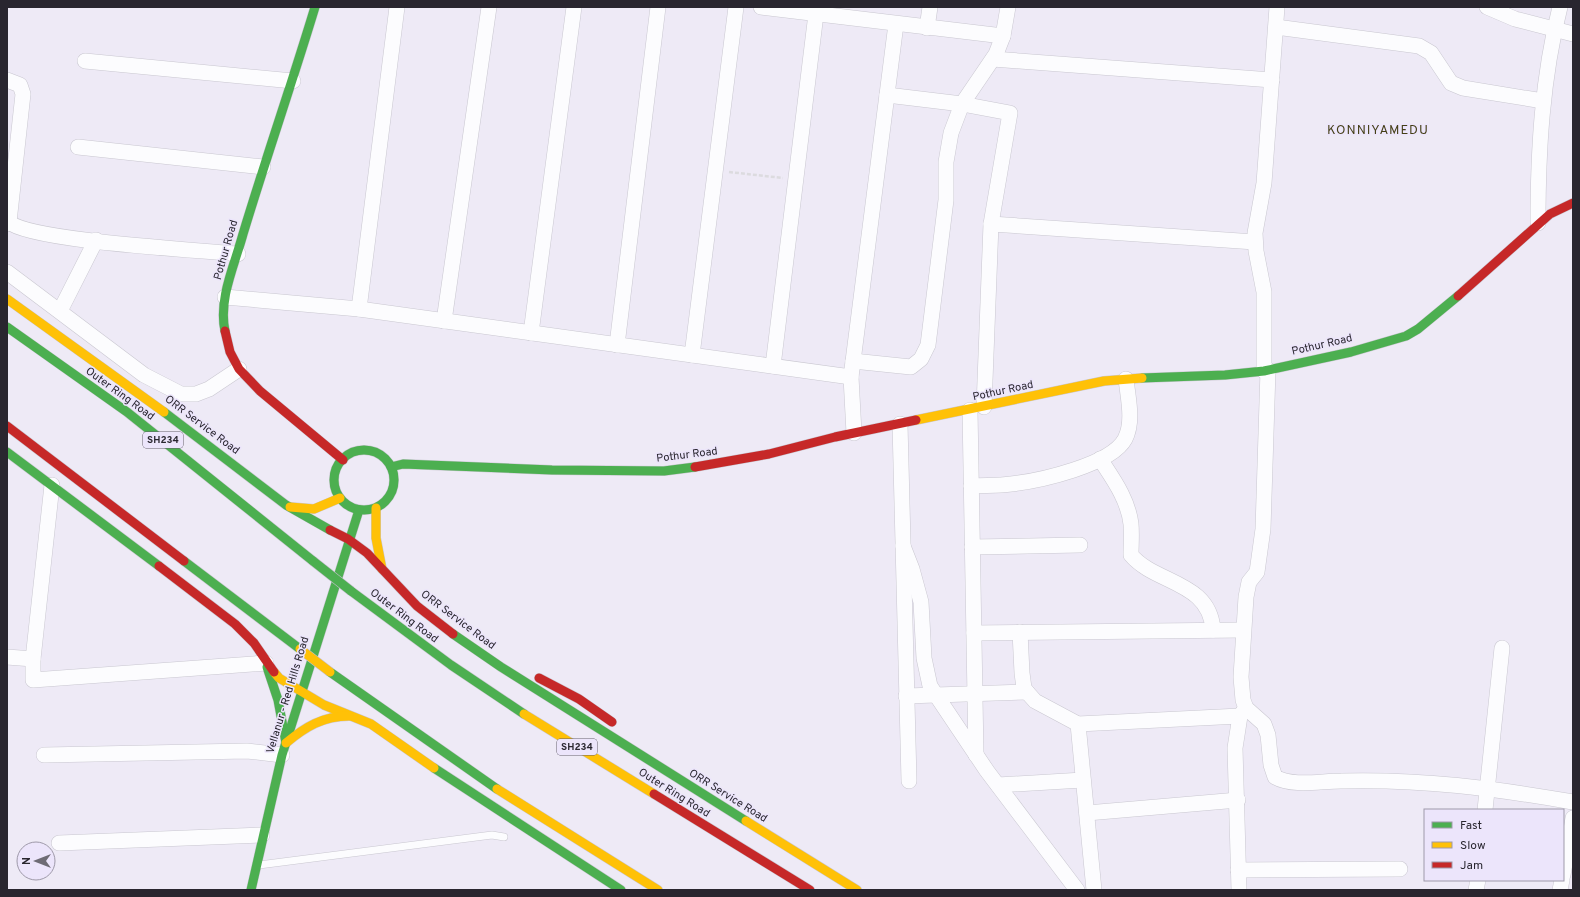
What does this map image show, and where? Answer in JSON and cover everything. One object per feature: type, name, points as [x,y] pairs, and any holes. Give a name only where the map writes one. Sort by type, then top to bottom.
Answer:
[{"type":"main road","name":"Pothur Road","points":[[315,7],[293,81],[263,167],[225,297],[223,321],[226,340],[230,352],[239,369],[260,391],[342,460]]},
{"type":"main road","name":"Pothur Road","points":[[391,467],[403,464],[552,470],[664,471],[712,465],[769,454],[854,433],[1104,381],[1160,376],[1226,374],[1266,370],[1351,352],[1412,332],[1450,304],[1538,223],[1550,214],[1573,203]]},
{"type":"main road","name":"ORR Service Road","points":[[7,299],[132,387],[289,507],[313,522],[348,540],[367,553],[417,606],[449,632],[545,696],[857,890]]},
{"type":"main road","name":"Outer Ring Road","points":[[7,327],[127,412],[351,591],[451,665],[518,710],[810,890]]},
{"type":"main road","points":[[7,426],[330,672],[476,775],[562,831],[658,890]]},
{"type":"main road","points":[[369,451],[382,457],[391,467],[394,481],[390,494],[382,504],[376,508],[359,510],[348,506],[340,498],[334,478],[342,460],[355,452],[369,451]]},
{"type":"main road","points":[[7,452],[240,629],[254,643],[266,663],[279,678],[324,705],[371,724],[472,794],[621,890]]},
{"type":"main road","points":[[289,507],[314,509],[340,498]]},
{"type":"main road","points":[[376,508],[374,523],[375,540],[383,570]]},
{"type":"main road","name":"Vellanur - Red Hills Road","points":[[251,890],[262,835],[284,749],[348,540],[359,510]]},
{"type":"main road","points":[[489,659],[553,684],[579,699],[620,729]]},
{"type":"main road","points":[[266,663],[278,700],[284,749]]},
{"type":"main road","points":[[284,749],[304,728],[320,719],[336,715],[350,716]]},
{"type":"main road","points":[[632,739],[661,768]]},
{"type":"street","points":[[359,309],[396,7]]},
{"type":"street","points":[[444,321],[489,7]]},
{"type":"street","points":[[531,333],[574,7]]},
{"type":"street","points":[[617,345],[658,7]]},
{"type":"street","points":[[692,355],[736,7]]},
{"type":"street","points":[[761,7],[780,8],[816,14],[853,13],[896,24],[1003,36]]},
{"type":"street","points":[[927,28],[930,7]]},
{"type":"street","points":[[853,361],[910,367],[921,359],[928,345],[946,200],[948,146],[954,121],[962,104],[993,59],[1003,36],[1008,7]]},
{"type":"street","points":[[1239,890],[1238,800],[1235,748],[1243,712],[1241,689],[1246,596],[1249,582],[1257,572],[1263,529],[1266,370],[1264,292],[1255,242],[1258,207],[1264,183],[1277,7]]},
{"type":"street","points":[[1487,7],[1516,19],[1573,34]]},
{"type":"street","points":[[1538,223],[1539,158],[1543,101],[1554,30],[1560,7]]},
{"type":"street","points":[[773,366],[816,14]]},
{"type":"street","points":[[854,433],[851,377],[896,24]]},
{"type":"street","points":[[1276,27],[1419,46],[1431,53],[1451,83],[1463,88],[1543,101]]},
{"type":"street","points":[[993,59],[1272,80]]},
{"type":"street","points":[[85,61],[293,81]]},
{"type":"street","points":[[7,80],[20,85],[23,94],[8,223],[48,235],[238,254]]},
{"type":"street","points":[[886,95],[962,104],[1010,113],[991,224],[971,486],[976,755]]},
{"type":"street","points":[[78,147],[263,167]]},
{"type":"street","points":[[991,224],[1255,242]]},
{"type":"street","points":[[60,312],[96,240]]},
{"type":"street","points":[[7,272],[144,374],[181,394],[196,394],[209,389],[239,369]]},
{"type":"street","points":[[225,297],[359,309],[851,377]]},
{"type":"street","points":[[971,486],[1010,484],[1046,478],[1109,455],[1119,447],[1129,428],[1126,379]]},
{"type":"street","points":[[900,424],[908,781]]},
{"type":"street","points":[[1100,459],[1118,487],[1128,510],[1131,525],[1131,555],[1145,567],[1191,592],[1204,605],[1212,619],[1213,630]]},
{"type":"street","points":[[52,485],[33,659],[33,680],[266,663]]},
{"type":"street","points":[[972,547],[1080,545]]},
{"type":"street","points":[[903,546],[912,569],[921,602],[924,658],[930,686],[976,755],[1077,890]]},
{"type":"street","points":[[974,633],[1243,630]]},
{"type":"street","points":[[1020,632],[1024,688],[1041,704],[1078,724],[1243,712],[1264,724],[1268,735],[1271,765],[1275,777],[1282,780],[1294,782],[1366,780],[1422,781],[1487,787],[1573,802]]},
{"type":"street","points":[[905,646],[924,658]]},
{"type":"street","points":[[1485,809],[1502,648]]},
{"type":"street","points":[[7,657],[33,659]]},
{"type":"street","points":[[906,696],[1027,692]]},
{"type":"street","points":[[1078,724],[1094,890]]},
{"type":"street","points":[[44,755],[284,749]]},
{"type":"street","points":[[998,785],[1083,780]]},
{"type":"street","points":[[1087,812],[1238,800]]},
{"type":"street","points":[[1564,869],[1573,818]]},
{"type":"street","points":[[59,843],[262,835]]},
{"type":"street","points":[[1238,870],[1400,869]]},
{"type":"lane","points":[[256,865],[492,835],[504,837]]},
{"type":"path","points":[[716,170],[796,180]]},
{"type":"traffic: fast","points":[[225,331],[223,319],[228,282],[315,7]]},
{"type":"traffic: fast","points":[[1142,378],[1225,375],[1264,371],[1351,352],[1406,336],[1418,329],[1458,296]]},
{"type":"traffic: fast","points":[[7,327],[127,412],[313,561]]},
{"type":"traffic: fast","points":[[164,412],[286,505],[330,530]]},
{"type":"traffic: fast","points":[[364,450],[381,455],[389,463],[394,480],[389,497],[381,505],[364,510],[347,505],[339,497],[334,480],[339,463],[347,455],[364,450]]},
{"type":"traffic: fast","points":[[7,452],[159,566]]},
{"type":"traffic: fast","points":[[391,467],[403,464],[552,470],[664,471],[695,467]]},
{"type":"traffic: fast","points":[[251,890],[282,755],[359,510]]},
{"type":"traffic: fast","points":[[184,561],[300,649]]},
{"type":"traffic: fast","points":[[313,561],[351,591]]},
{"type":"traffic: fast","points":[[351,591],[451,665],[524,714]]},
{"type":"traffic: fast","points":[[453,634],[501,667],[746,821]]},
{"type":"traffic: fast","points":[[267,667],[278,700],[286,743]]},
{"type":"traffic: fast","points":[[330,672],[497,789]]},
{"type":"traffic: fast","points":[[434,768],[621,890]]},
{"type":"traffic: slow","points":[[7,299],[164,412]]},
{"type":"traffic: slow","points":[[916,420],[1104,381],[1142,378]]},
{"type":"traffic: slow","points":[[290,507],[314,509],[340,498]]},
{"type":"traffic: slow","points":[[376,508],[376,538],[382,569]]},
{"type":"traffic: slow","points":[[300,649],[330,672]]},
{"type":"traffic: slow","points":[[274,672],[279,678],[324,705],[371,724],[434,768]]},
{"type":"traffic: slow","points":[[524,714],[654,794]]},
{"type":"traffic: slow","points":[[286,743],[307,727],[323,720],[349,716]]},
{"type":"traffic: slow","points":[[497,789],[658,890]]},
{"type":"traffic: slow","points":[[746,821],[857,890]]},
{"type":"traffic: jam","points":[[1458,296],[1550,214],[1573,203]]},
{"type":"traffic: jam","points":[[225,331],[230,352],[239,369],[260,391],[343,460]]},
{"type":"traffic: jam","points":[[695,467],[769,454],[835,437],[916,420]]},
{"type":"traffic: jam","points":[[7,426],[184,561]]},
{"type":"traffic: jam","points":[[330,530],[348,539],[367,553],[417,606],[453,634]]},
{"type":"traffic: jam","points":[[159,566],[235,624],[254,643],[274,672]]},
{"type":"traffic: jam","points":[[539,678],[579,699],[612,722]]},
{"type":"traffic: jam","points":[[654,794],[810,890]]},
{"type":"district","name":"KONNIYAMEDU","points":[[1378,131]]}]
